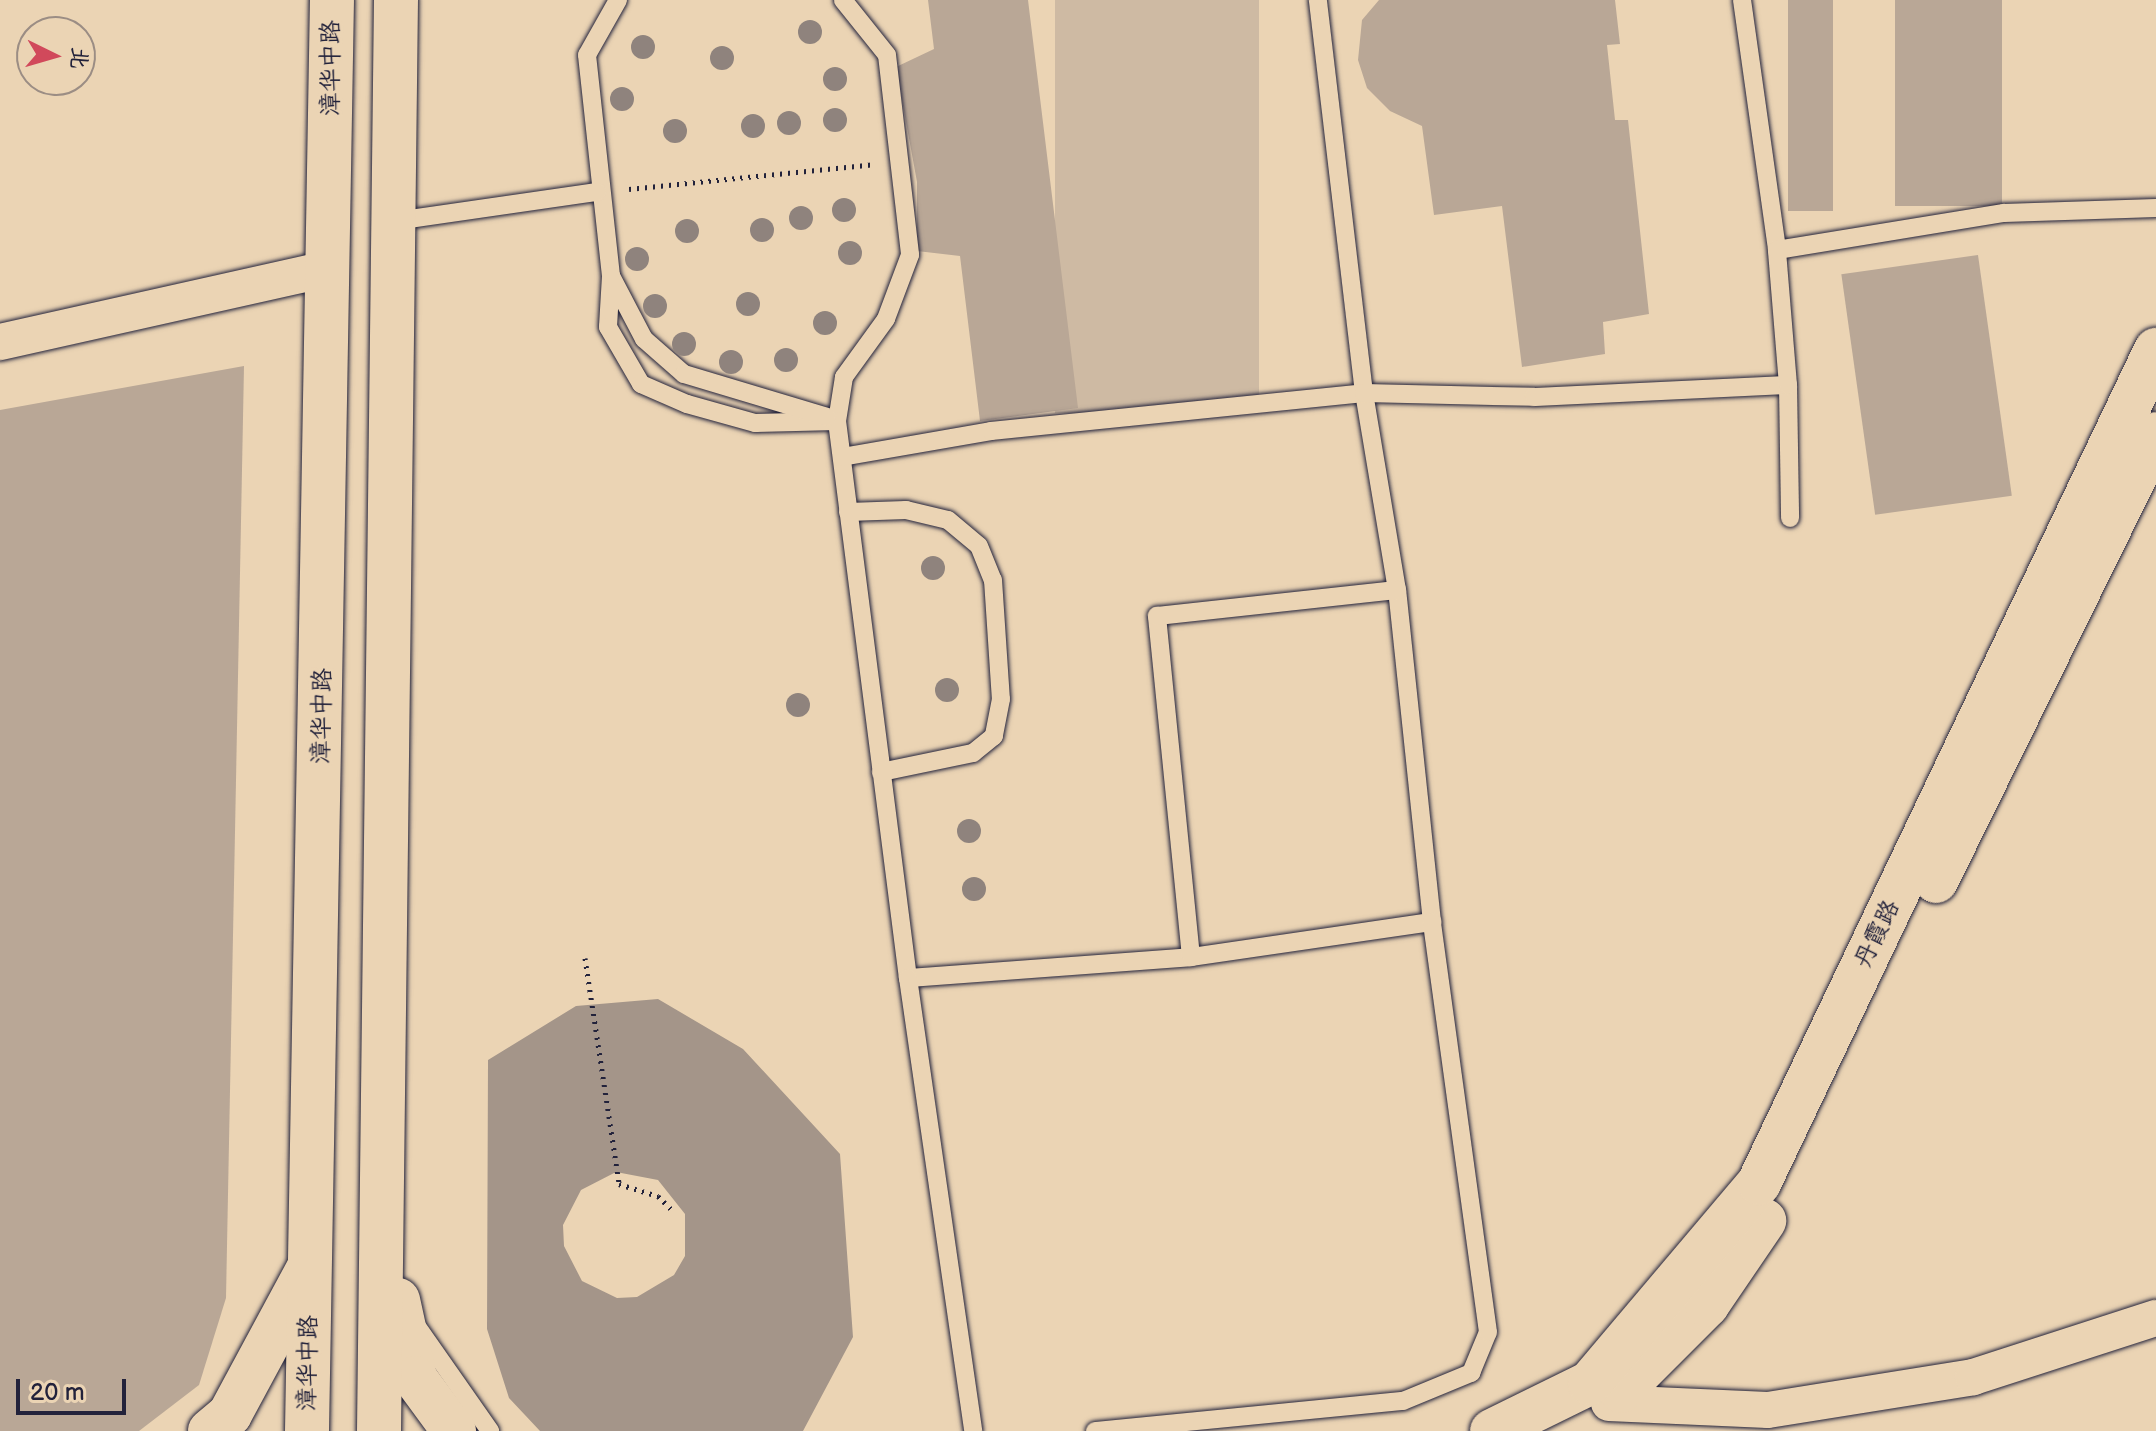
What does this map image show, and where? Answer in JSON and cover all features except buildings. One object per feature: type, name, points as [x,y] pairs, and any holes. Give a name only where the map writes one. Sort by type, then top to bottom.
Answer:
[{"type":"main road","name":"漳华中路","points":[[307,1431],[330,268],[332,0]]},
{"type":"main road","points":[[379,1431],[396,0]]},
{"type":"main road","name":"丹霞路","points":[[1492,1431],[1590,1383],[1759,1183],[2156,350]]},
{"type":"main road","name":"丹霞路","points":[[1537,1431],[1609,1403],[1707,1305],[1783,1192],[2156,434]]},
{"type":"main road","points":[[381,1235],[415,1378],[454,1431]]},
{"type":"main road","points":[[210,1431],[230,1414],[311,1264]]},
{"type":"street","points":[[0,342],[330,268]]},
{"type":"street","points":[[1609,1403],[1768,1410],[1973,1377],[2156,1318]]},
{"type":"lane","points":[[618,0],[587,55],[597,192],[611,276],[608,327],[641,384],[755,423],[837,421]]},
{"type":"lane","points":[[843,0],[887,55],[903,161],[910,255],[886,319],[844,377],[837,421],[908,978],[973,1431]]},
{"type":"lane","points":[[1095,1431],[1403,1401],[1471,1373],[1488,1332],[1432,922],[1397,590],[1364,393],[1318,0]]},
{"type":"lane","points":[[1742,0],[1777,250],[1788,385],[1790,518]]},
{"type":"lane","points":[[395,221],[597,192]]},
{"type":"lane","points":[[1777,250],[2004,213],[2156,208]]},
{"type":"lane","points":[[611,276],[644,339],[684,374],[837,421]]},
{"type":"lane","points":[[842,457],[991,431],[1364,393],[1534,397],[1788,385]]},
{"type":"lane","points":[[848,512],[906,510],[948,520],[979,546],[993,580],[1001,699],[994,736],[973,753],[881,772]]},
{"type":"lane","points":[[1191,957],[1157,616],[1397,590]]},
{"type":"lane","points":[[908,978],[1191,957],[1432,922]]},
{"type":"lane","points":[[397,1298],[490,1431]]},
{"type":"path","points":[[597,192],[903,161]]},
{"type":"path","points":[[585,958],[619,1184],[658,1196],[672,1210]]},
{"type":"shaded area","points":[[1055,0],[1259,0],[1259,413],[1055,413]]},
{"type":"shaded area","points":[[658,999],[743,1049],[840,1154],[853,1337],[803,1431],[540,1431],[509,1398],[487,1329],[488,1060],[576,1006]],"holes":[[[616,1172],[658,1180],[685,1214],[685,1256],[674,1275],[637,1297],[617,1298],[582,1281],[564,1246],[563,1225],[581,1190]]]}]
